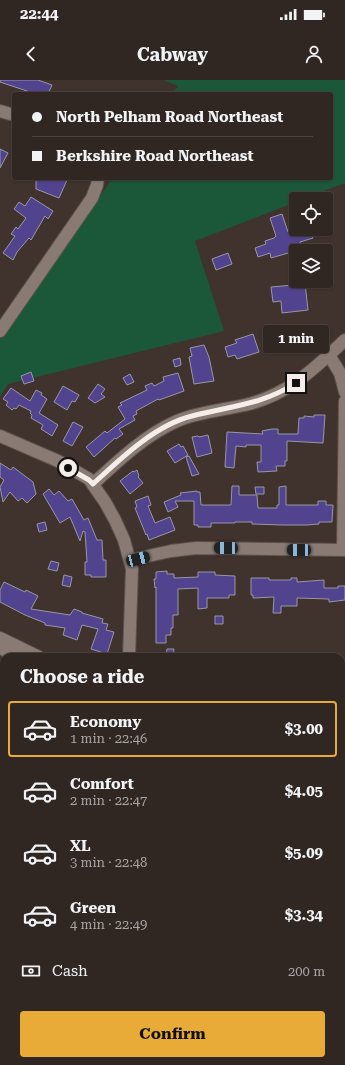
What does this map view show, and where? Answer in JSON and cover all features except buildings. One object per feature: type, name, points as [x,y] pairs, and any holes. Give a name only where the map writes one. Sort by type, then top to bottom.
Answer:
[{"type":"street","points":[[0,111],[12,114]]},
{"type":"street","points":[[0,332],[92,198],[98,180]]},
{"type":"street","points":[[93,484],[129,451],[165,427],[192,416],[246,405],[272,396],[303,378],[345,340]]},
{"type":"street","points":[[329,355],[340,373],[345,392]]},
{"type":"street","points":[[130,560],[171,551],[196,548],[344,550],[345,401]]},
{"type":"street","points":[[0,436],[58,461],[89,480],[105,502],[124,540],[132,569],[129,653]]},
{"type":"street","points":[[0,638],[31,653]]},
{"type":"street","points":[[0,647],[8,653]]},
{"type":"green space","points":[[164,80],[345,80],[345,183],[321,192],[289,192],[289,205],[195,241],[224,331],[8,384],[0,397],[0,336],[112,180],[333,180],[333,92],[174,92],[178,86]]},
{"type":"route","points":[[68,468],[89,480],[93,484],[129,451],[178,420],[246,405],[272,396],[296,383]]}]
